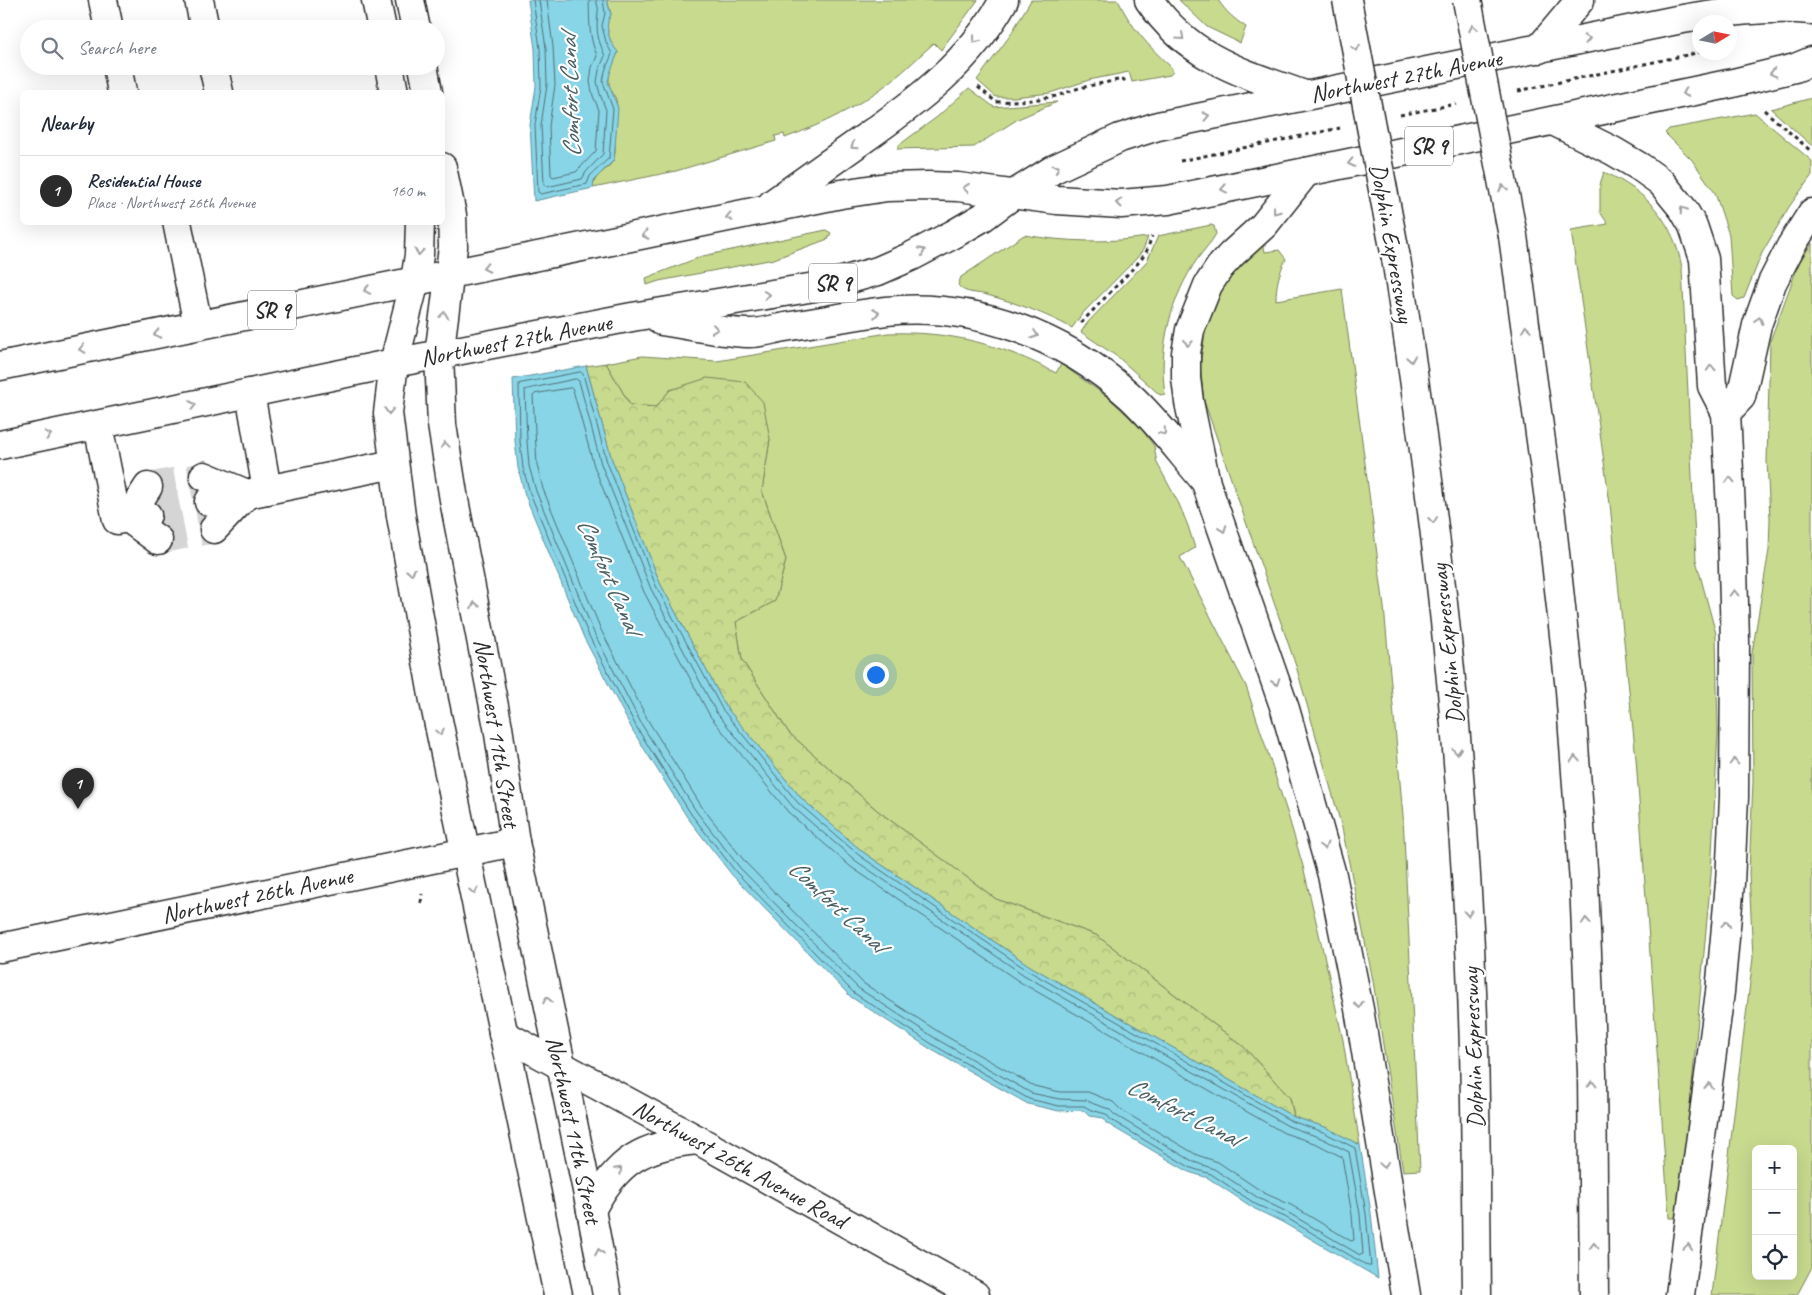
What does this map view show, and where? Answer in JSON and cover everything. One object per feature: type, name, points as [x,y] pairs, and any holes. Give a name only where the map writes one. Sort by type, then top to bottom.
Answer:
[{"type":"main road","points":[[103,0],[107,20]]},
{"type":"main road","points":[[199,0],[203,20]]},
{"type":"main road","points":[[376,0],[380,20]]},
{"type":"main road","points":[[410,0],[414,20]]},
{"type":"main road","points":[[765,209],[931,90],[978,39],[1004,0]]},
{"type":"main road","points":[[1149,0],[1175,32],[1211,59],[1243,73],[1307,96]]},
{"type":"main road","name":"Dolphin Expressway","points":[[1347,0],[1396,258],[1420,414],[1455,724],[1468,912],[1474,1048],[1477,1295]]},
{"type":"main road","points":[[1467,0],[1513,236],[1550,507],[1571,700],[1584,882],[1592,1064],[1594,1295]]},
{"type":"main road","points":[[1539,49],[1580,0]]},
{"type":"main road","name":"Northwest 27th Avenue","points":[[0,445],[394,362],[632,317],[815,287],[878,271],[952,236],[1054,169],[1120,138],[1158,126],[1716,13],[1770,8],[1812,10]]},
{"type":"main road","name":"SR 9","points":[[0,366],[765,209],[887,187],[958,187],[1057,200],[1121,204],[1168,200],[1733,83],[1795,68],[1812,61]]},
{"type":"main road","points":[[119,75],[122,90]]},
{"type":"main road","points":[[215,75],[219,90]]},
{"type":"main road","points":[[391,75],[394,90]]},
{"type":"main road","points":[[425,75],[428,90]]},
{"type":"main road","points":[[1553,120],[1640,167],[1661,182],[1683,209],[1693,226],[1704,259],[1712,386],[1726,413],[1735,642],[1734,797],[1720,992],[1680,1295]]},
{"type":"main road","points":[[1306,172],[1264,226],[1247,239],[1220,267],[1208,285],[1190,330],[1186,353],[1186,378],[1189,402],[1206,483],[1286,709],[1332,874],[1361,1018],[1406,1295]]},
{"type":"main road","name":"Northwest 11th Street","points":[[445,181],[452,215],[453,246],[439,354],[442,424],[498,726],[515,842],[607,1295]]},
{"type":"main road","points":[[1726,413],[1741,397],[1757,325],[1772,283],[1791,246],[1812,213]]},
{"type":"main road","points":[[178,225],[198,325]]},
{"type":"main road","name":"Northwest 11th Street","points":[[420,225],[419,255],[415,281],[394,362],[388,413],[394,464],[401,516],[434,701],[558,1295]]},
{"type":"main road","points":[[632,317],[749,333],[887,311],[911,310],[936,310],[1003,323],[1064,348],[1088,362],[1110,379],[1150,416],[1206,483]]},
{"type":"main road","points":[[250,393],[257,492]]},
{"type":"main road","points":[[98,425],[117,520],[140,516]]},
{"type":"main road","points":[[208,502],[394,464]]},
{"type":"main road","points":[[204,476],[257,492]]},
{"type":"main road","points":[[140,516],[148,486]]},
{"type":"main road","points":[[214,530],[257,492]]},
{"type":"main road","points":[[140,516],[158,540]]},
{"type":"main road","name":"Northwest 26th Avenue","points":[[0,948],[515,842]]},
{"type":"main road","name":"Northwest 26th Avenue Road","points":[[503,1034],[561,1064],[975,1295]]},
{"type":"main road","points":[[591,1210],[600,1193],[626,1163],[661,1145],[698,1140]]},
{"type":"path","points":[[1518,91],[1692,54]]},
{"type":"path","points":[[974,83],[996,102],[1049,97],[1079,88],[1124,79],[1126,83]]},
{"type":"path","points":[[1392,117],[1460,103]]},
{"type":"path","points":[[1764,110],[1812,152]]},
{"type":"path","points":[[1180,161],[1344,127]]},
{"type":"path","points":[[1178,153],[1181,168]]},
{"type":"path","points":[[1076,330],[1139,262],[1146,253],[1152,236]]},
{"type":"green space","points":[[607,0],[978,0],[941,50],[934,43],[902,73],[878,91],[826,121],[785,138],[784,134],[775,136],[776,141],[676,171],[593,188],[596,179],[612,162],[615,150],[617,105],[610,87],[609,78],[618,52],[608,34],[608,23],[611,14]]},
{"type":"green space","points":[[1031,0],[1118,0],[1134,27],[1147,44],[1170,66],[1173,72],[1170,75],[1132,82],[1129,72],[1089,80],[1050,93],[996,97],[977,80],[1009,37]]},
{"type":"green space","points":[[1179,0],[1218,0],[1230,15],[1246,27],[1240,43],[1207,27]]},
{"type":"green space","points":[[969,88],[994,107],[1057,102],[1018,119],[974,147],[897,149],[899,145],[937,117]]},
{"type":"green space","points":[[1812,98],[1812,146],[1771,109]]},
{"type":"green space","points":[[1755,113],[1812,161],[1812,175],[1789,207],[1762,253],[1744,298],[1738,300],[1733,296],[1729,235],[1715,193],[1692,160],[1665,133],[1669,129]]},
{"type":"green space","points":[[1604,172],[1633,189],[1656,210],[1665,222],[1678,251],[1682,268],[1696,560],[1716,634],[1718,732],[1711,875],[1680,1218],[1669,1218],[1636,759],[1610,504],[1571,230],[1608,224],[1600,212],[1600,184]]},
{"type":"green space","points":[[1211,225],[1214,226],[1216,234],[1189,273],[1180,289],[1174,306],[1165,341],[1163,358],[1165,394],[1160,395],[1119,358],[1081,332],[1088,322],[1147,261],[1158,236]]},
{"type":"green space","points":[[826,230],[831,233],[828,239],[774,259],[659,281],[647,285],[646,278],[703,256]]},
{"type":"green space","points":[[1024,235],[1086,241],[1148,237],[1143,250],[1136,259],[1082,314],[1072,328],[1009,301],[967,291],[958,285],[961,277]]},
{"type":"green space","points":[[1263,242],[1265,252],[1279,250],[1286,259],[1278,279],[1276,300],[1342,289],[1384,607],[1403,815],[1420,1170],[1403,1171],[1373,981],[1342,828],[1296,666],[1204,401],[1200,365],[1207,322],[1225,282],[1237,266]]},
{"type":"green space","points":[[1812,243],[1812,1267],[1797,1295],[1712,1295],[1753,958],[1749,873],[1753,782],[1752,653],[1769,550],[1770,518],[1767,461],[1770,341],[1799,263]]},
{"type":"green space","points":[[888,333],[933,334],[975,341],[1015,354],[1056,373],[1061,364],[1109,398],[1141,428],[1154,446],[1157,463],[1179,504],[1195,548],[1180,557],[1246,686],[1288,815],[1303,866],[1343,1040],[1360,1145],[1325,1127],[1294,1117],[1290,1098],[1244,1047],[1096,935],[996,899],[878,811],[789,733],[742,660],[736,622],[775,601],[786,560],[762,491],[770,439],[670,390],[656,407],[630,405],[606,363],[642,356],[717,361]]},
{"type":"green space","points":[[606,363],[630,405],[656,407],[670,390],[707,378],[745,382],[763,402],[770,439],[762,491],[786,560],[775,601],[736,622],[742,660],[789,733],[878,811],[996,899],[1096,935],[1244,1047],[1290,1098],[1294,1117],[1030,966],[863,852],[802,799],[726,707],[660,583],[612,460],[586,366]]},
{"type":"water","name":"Comfort Canal","points":[[528,0],[607,0],[611,15],[608,24],[608,34],[618,52],[608,82],[618,108],[614,160],[594,180],[593,188],[534,201],[530,125],[536,86],[535,49]]},
{"type":"water","name":"Comfort Canal","points":[[586,366],[612,460],[660,583],[726,707],[802,799],[863,852],[1030,966],[1294,1117],[1325,1127],[1360,1145],[1371,1213],[1378,1278],[1282,1222],[1255,1209],[1208,1178],[1189,1172],[1106,1123],[1104,1118],[1089,1116],[1083,1110],[1059,1111],[1028,1104],[932,1050],[851,997],[732,875],[687,817],[633,731],[584,638],[525,495],[518,468],[515,441],[513,379]]},
{"type":"tunnel","points":[[148,487],[204,476]]},
{"type":"tunnel","points":[[153,514],[209,502]]},
{"type":"tunnel","points":[[158,540],[214,529]]},
{"type":"place","name":"Residential House","points":[[78,809]]}]
